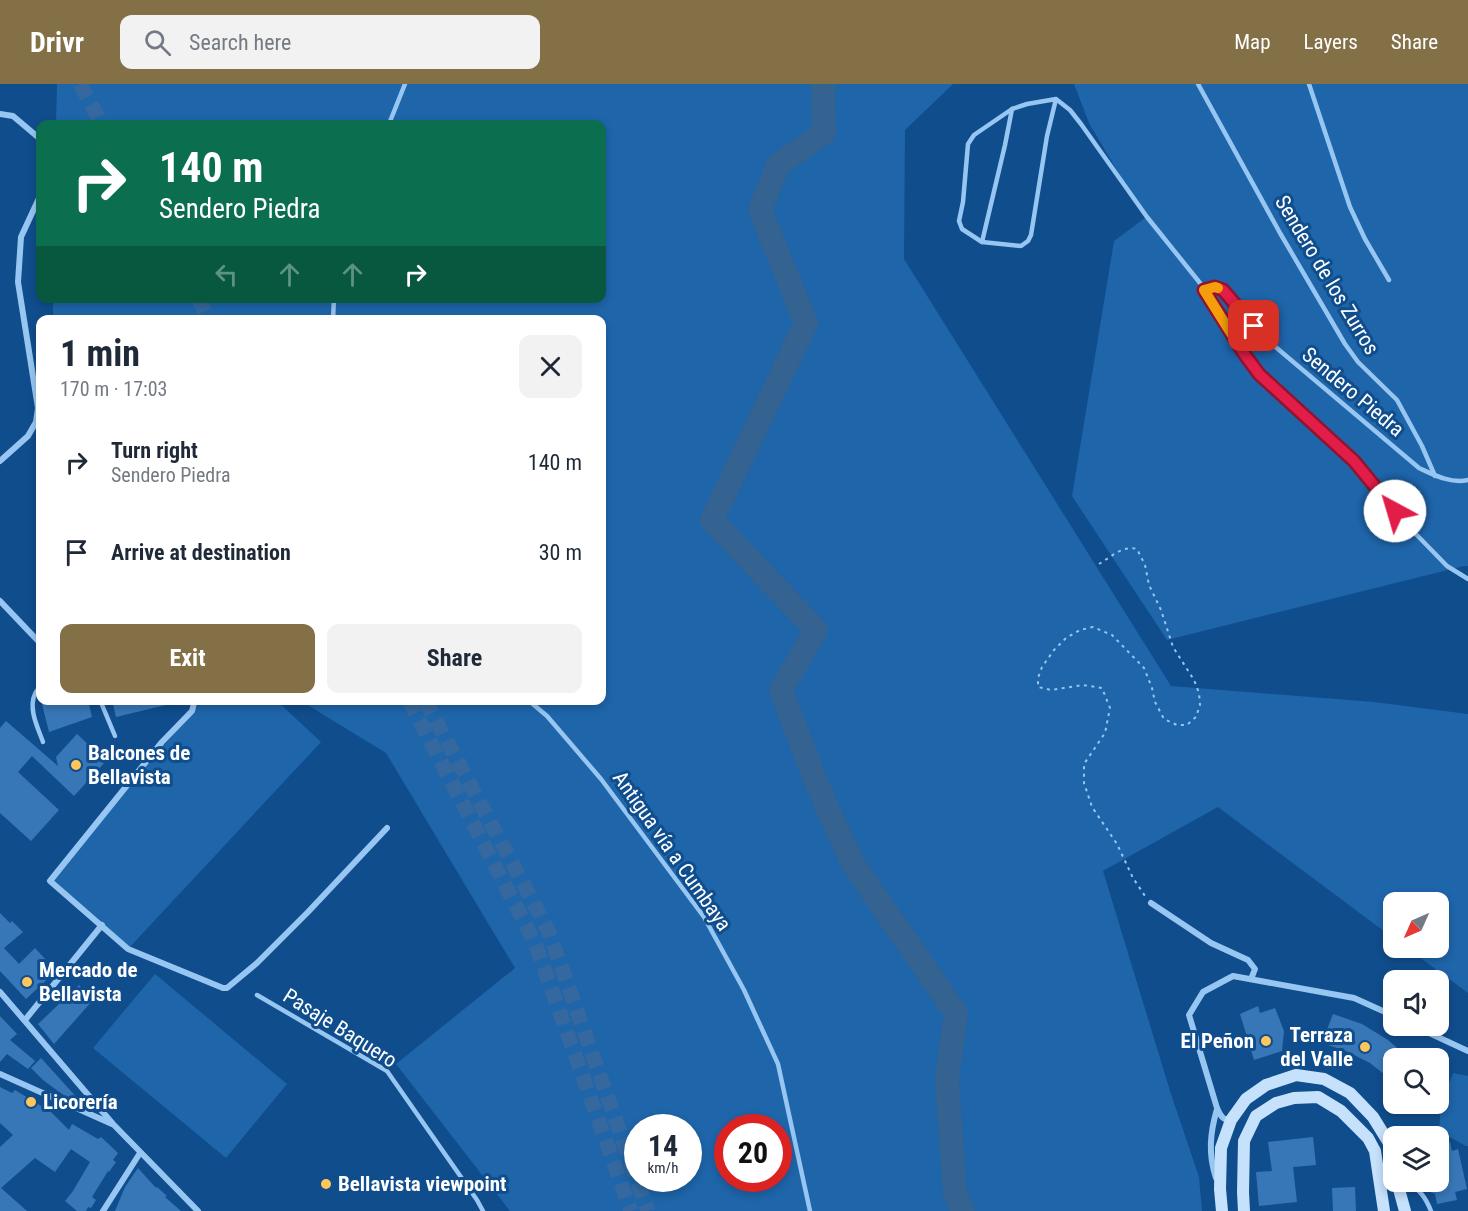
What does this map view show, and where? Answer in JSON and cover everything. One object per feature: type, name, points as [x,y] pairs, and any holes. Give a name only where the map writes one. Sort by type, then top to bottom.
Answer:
[{"type":"main road","points":[[1222,1211],[1221,1148],[1231,1120],[1246,1099],[1266,1084],[1296,1075],[1324,1079],[1350,1093],[1373,1117],[1383,1133]]},
{"type":"main road","points":[[1244,1211],[1244,1141],[1256,1116],[1276,1103],[1294,1098],[1318,1097],[1341,1111],[1368,1138],[1375,1151],[1384,1211]]},
{"type":"main road","points":[[1399,1192],[1405,1211]]},
{"type":"street","points":[[0,114],[13,116],[36,135]]},
{"type":"street","points":[[36,205],[21,237],[18,282],[36,395]]},
{"type":"street","points":[[0,461],[28,436],[36,422]]},
{"type":"street","points":[[0,601],[36,639]]},
{"type":"street","points":[[194,705],[192,711],[162,742],[50,881],[128,949],[226,988],[258,963],[387,828]]},
{"type":"street","points":[[1151,903],[1211,943],[1248,960],[1255,969],[1251,979]]},
{"type":"street","points":[[25,1020],[102,925]]},
{"type":"street","points":[[1231,1120],[1221,1117],[1217,1108],[1189,1015],[1203,992],[1233,976],[1354,998],[1383,1011]]},
{"type":"street","points":[[0,992],[113,1124],[198,1211]]},
{"type":"street","points":[[1435,1036],[1468,1052]]},
{"type":"street","points":[[0,1074],[113,1124]]},
{"type":"street","points":[[1217,1108],[1211,1130],[1211,1162],[1220,1189]]},
{"type":"street","points":[[103,1211],[140,1153]]},
{"type":"lane","points":[[392,120],[405,84]]},
{"type":"lane","name":"Sendero de los Zurros","points":[[1198,84],[1280,233],[1345,344],[1358,362],[1397,400],[1435,476]]},
{"type":"lane","points":[[1309,84],[1350,207],[1365,239],[1389,280]]},
{"type":"lane","points":[[1056,99],[1028,242],[1021,246],[982,242],[962,229],[959,221],[968,144],[974,135],[1012,109],[1056,99],[1070,110],[1081,124],[1147,217],[1204,290],[1259,374],[1354,461],[1408,527],[1447,566],[1468,579]]},
{"type":"lane","points":[[982,242],[1012,109]]},
{"type":"lane","name":"Sendero Piedra","points":[[1204,290],[1215,287],[1223,290],[1272,344],[1295,365],[1419,468],[1450,480],[1468,480]]},
{"type":"lane","points":[[36,692],[33,709],[43,742]]},
{"type":"lane","points":[[102,705],[115,736]]},
{"type":"lane","name":"Antigua vía a Cumbaya","points":[[534,705],[547,716],[601,779],[704,917],[716,938],[744,990],[778,1064],[810,1211]]},
{"type":"lane","name":"Pasaje Baquero","points":[[257,995],[387,1071],[483,1211]]},
{"type":"lane","points":[[1421,1192],[1431,1211]]},
{"type":"path","points":[[1100,564],[1122,550],[1130,547],[1137,549],[1145,565],[1149,585],[1161,610],[1173,647],[1194,680],[1199,693],[1200,705],[1196,717],[1187,725],[1177,725],[1164,719],[1155,702],[1144,668],[1112,635],[1093,627],[1080,630],[1066,638],[1054,650],[1042,667],[1038,687],[1051,690],[1083,685],[1102,688],[1110,708],[1105,733],[1084,764],[1084,783],[1092,807],[1117,844],[1133,878],[1151,903]]},
{"type":"shaded area","points":[[57,84],[953,84],[905,130],[904,259],[1171,686],[1374,702],[1468,714],[1468,993],[1449,979],[1449,970],[1437,970],[1421,958],[1449,958],[1449,892],[1383,892],[1383,931],[1218,807],[1103,871],[1171,1094],[1199,1177],[1202,1211],[510,1211],[396,1064],[515,968],[386,753],[308,705],[606,705],[606,315],[53,315],[53,303],[606,303],[606,120],[56,120]]},
{"type":"shaded area","points":[[1074,84],[1468,84],[1468,566],[1167,640],[1072,496],[1114,241],[1145,218],[1089,123]]},
{"type":"shaded area","points":[[199,705],[281,705],[321,742],[128,949],[51,878]]},
{"type":"shaded area","points":[[155,974],[287,1084],[226,1158],[93,1048]]},
{"type":"shaded area","points":[[1453,1073],[1468,1076],[1468,1146],[1449,1137],[1449,1126],[1439,1126],[1440,1114],[1449,1114],[1449,1084]]},
{"type":"building","name":"Balcones de Bellavista","points":[[42,705],[89,705],[92,717],[49,732]]},
{"type":"building","points":[[113,705],[166,705],[116,717]]},
{"type":"building","points":[[6,721],[58,766],[56,757],[77,734],[106,761],[74,796],[32,756],[18,772],[59,810],[31,841],[0,813],[0,728]]},
{"type":"building","points":[[0,913],[23,932],[4,948],[19,964],[35,948],[56,971],[26,999],[0,971]]},
{"type":"building","points":[[79,985],[93,1000],[54,1044],[38,1024]]},
{"type":"building","name":"El Peñon","points":[[1258,1006],[1260,1013],[1275,1008],[1284,1031],[1282,1051],[1254,1060],[1240,1014]]},
{"type":"building","name":"Terraza del Valle","points":[[1333,1014],[1362,1024],[1397,1048],[1383,1048],[1383,1073],[1370,1063],[1346,1051],[1322,1043]]},
{"type":"building","points":[[0,1016],[17,1034],[10,1040],[35,1061],[28,1069],[7,1054],[0,1062]]},
{"type":"building","points":[[41,1058],[79,1100],[77,1103],[43,1080],[31,1068]]},
{"type":"building","points":[[0,1087],[12,1093],[15,1090],[51,1112],[69,1130],[72,1124],[98,1139],[101,1137],[118,1153],[113,1160],[116,1162],[92,1197],[96,1200],[91,1208],[88,1207],[86,1211],[77,1211],[65,1201],[90,1162],[71,1149],[55,1172],[35,1158],[1,1188],[27,1211],[0,1211],[0,1147],[13,1135],[0,1123]]},
{"type":"building","points":[[1313,1137],[1316,1165],[1293,1167],[1297,1202],[1259,1206],[1256,1172],[1272,1171],[1268,1142]]},
{"type":"building","points":[[1449,1142],[1452,1151],[1458,1149],[1467,1189],[1455,1192],[1457,1200],[1437,1204],[1435,1194],[1430,1192],[1449,1192]]},
{"type":"building","points":[[138,1168],[181,1211],[115,1211],[125,1187]]},
{"type":"building","points":[[1355,1187],[1356,1211],[1333,1211],[1332,1188]]},
{"type":"waterway","points":[[823,84],[824,133],[778,165],[760,210],[806,323],[712,520],[816,630],[781,690],[818,787],[853,864],[956,1013],[947,1079],[955,1194],[963,1211]]},
{"type":"tunnel","points":[[80,84],[100,120]]},
{"type":"tunnel","points":[[200,303],[206,315]]},
{"type":"tunnel","points":[[412,705],[535,943],[631,1211]]},
{"type":"tunnel","points":[[428,705],[549,932],[648,1211]]},
{"type":"slow traffic","points":[[1218,288],[1204,290],[1234,338]]},
{"type":"place","name":"Balcones de Bellavista","points":[[76,765]]},
{"type":"place","name":"Mercado de Bellavista","points":[[27,982]]},
{"type":"place","name":"El Peñon","points":[[1266,1041]]},
{"type":"place","name":"Terraza del Valle","points":[[1365,1047]]},
{"type":"place","name":"Licorería","points":[[31,1102]]},
{"type":"place","name":"Bellavista viewpoint","points":[[326,1184]]},
{"type":"route","points":[[1254,326],[1223,290],[1215,287],[1204,290],[1259,374],[1354,461],[1395,511]]}]
